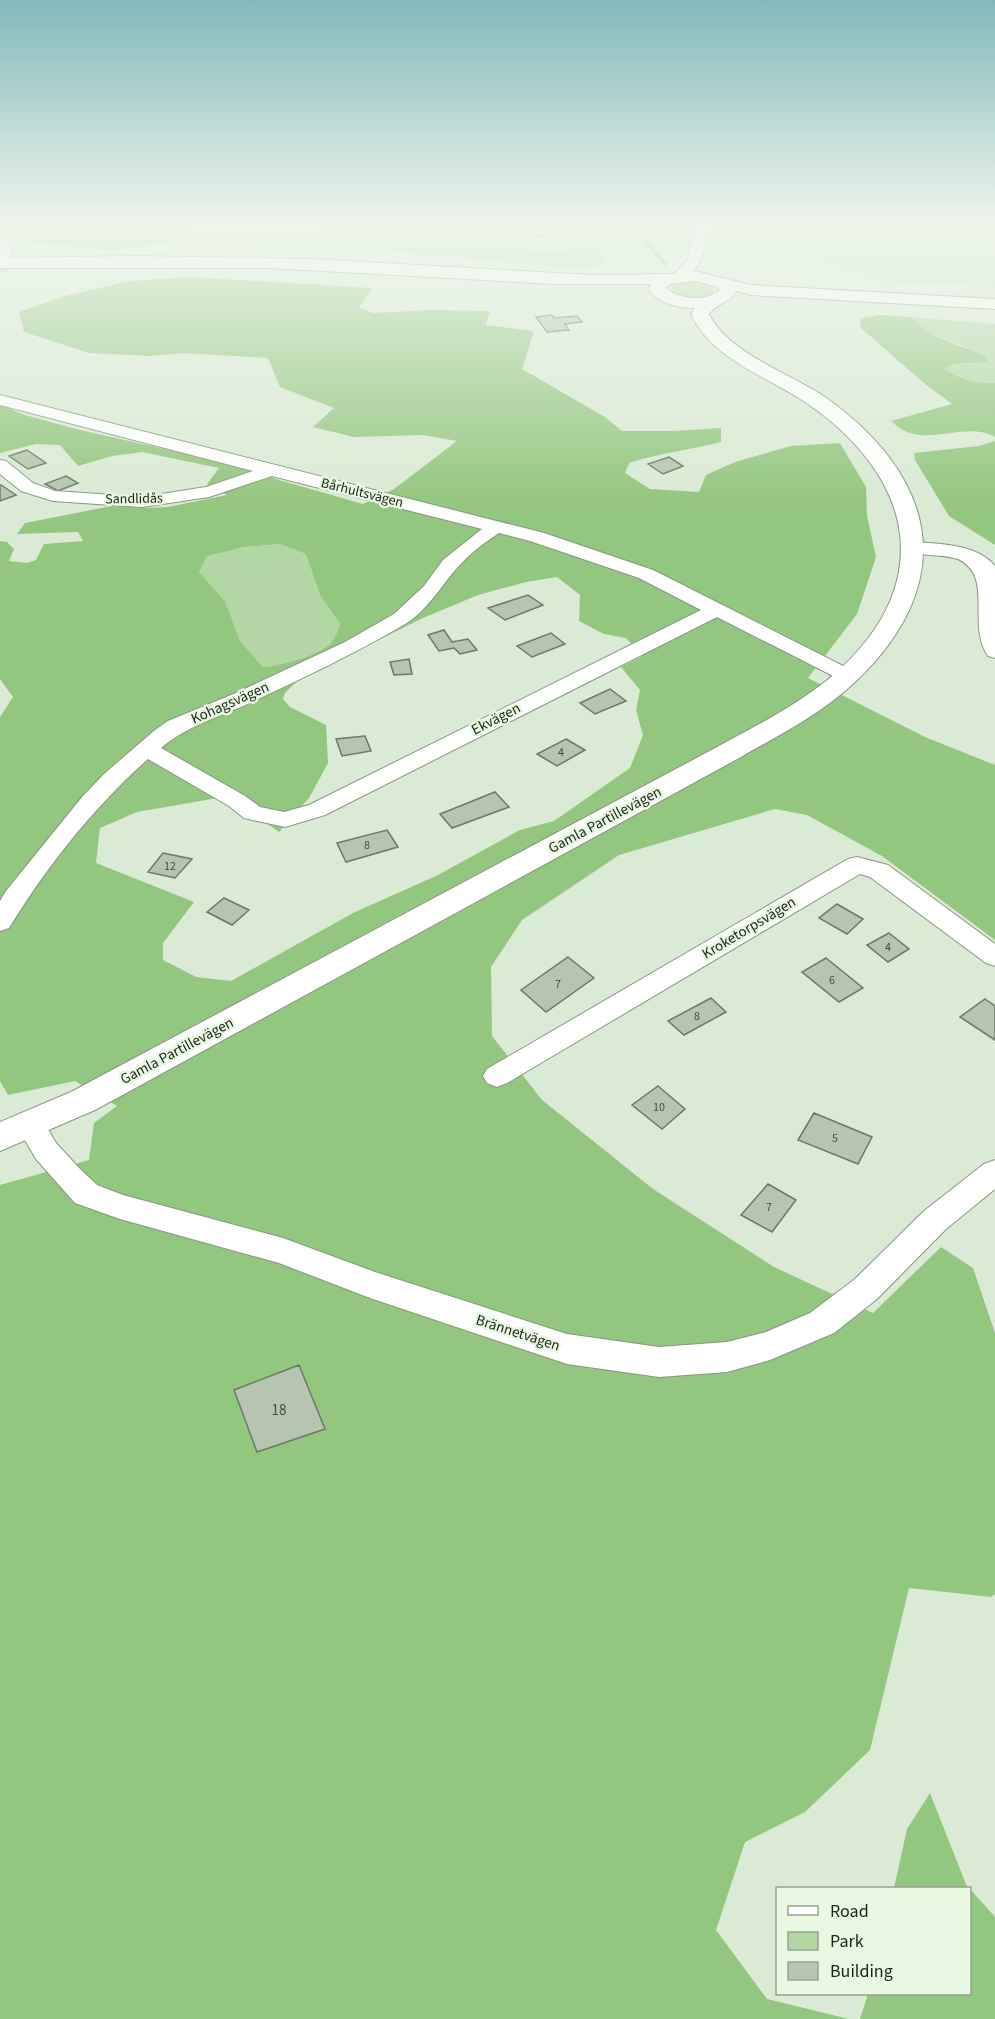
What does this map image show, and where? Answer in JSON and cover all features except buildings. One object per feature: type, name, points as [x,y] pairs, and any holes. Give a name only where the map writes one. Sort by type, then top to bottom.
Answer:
[{"type":"street","name":"Gamla Partillevägen","points":[[0,1137],[83,1101],[708,764],[814,703],[848,676],[870,653],[895,618],[907,593],[914,548],[904,500],[880,457],[842,420],[816,401],[756,366],[710,344],[683,316]]},
{"type":"street","name":"Gamla Partillevägen","points":[[701,316],[705,326],[720,340],[756,366]]},
{"type":"street","name":"Bårhultsvägen","points":[[0,400],[537,537],[626,566],[682,592],[714,611]]},
{"type":"street","name":"Sandlidås","points":[[0,465],[27,487],[53,496],[142,502],[209,492],[272,470]]},
{"type":"street","name":"Kohagsvägen","points":[[0,922],[15,897],[91,801],[146,749],[176,726],[244,698],[352,646],[401,618],[431,590],[450,564],[474,542],[496,527]]},
{"type":"street","points":[[914,548],[948,551],[974,559],[991,572],[995,588],[992,626],[995,652]]},
{"type":"street","points":[[714,611],[848,676]]},
{"type":"street","name":"Ekvägen","points":[[146,749],[237,801],[252,813],[285,820],[317,810],[714,611]]},
{"type":"street","name":"Kroketorpsvägen","points":[[497,1076],[857,865],[879,871],[995,957]]},
{"type":"street","name":"Brännetvägen","points":[[32,1125],[46,1151],[86,1194],[120,1207],[283,1251],[370,1284],[567,1349],[659,1362],[727,1357],[770,1345],[822,1323],[866,1289],[935,1220],[995,1172]]},
{"type":"green space","points":[[20,316],[489,316],[486,325],[534,331],[522,369],[605,417],[622,431],[721,428],[721,442],[629,463],[625,473],[650,489],[699,492],[706,475],[735,462],[791,446],[840,443],[866,487],[867,516],[876,557],[857,614],[808,678],[925,737],[995,765],[995,940],[882,856],[807,815],[775,809],[619,855],[522,920],[491,967],[492,1036],[542,1100],[653,1189],[774,1267],[873,1313],[941,1247],[973,1268],[995,1333],[995,1594],[991,1597],[909,1588],[870,1750],[805,1812],[745,1842],[716,1930],[767,1999],[849,2019],[0,2019],[0,1185],[89,1160],[94,1123],[117,1106],[75,1081],[8,1095],[0,1081],[0,717],[13,697],[0,679],[0,541],[7,542],[14,549],[9,561],[27,563],[36,560],[44,544],[83,541],[78,532],[17,534],[25,523],[117,505],[139,508],[168,507],[227,495],[207,484],[219,468],[142,452],[112,456],[78,466],[60,445],[36,444],[0,453],[0,405],[25,415],[76,429],[244,467],[279,480],[363,504],[394,489],[457,441],[423,435],[354,437],[313,427],[334,408],[280,387],[268,358],[183,353],[151,356],[89,353],[24,332]],"holes":[[[280,544],[306,554],[320,595],[340,624],[337,632],[329,645],[316,653],[298,660],[263,667],[240,641],[225,601],[199,572],[207,556],[244,547]],[[557,577],[580,595],[579,621],[604,634],[626,638],[643,656],[621,667],[640,690],[636,710],[643,735],[630,768],[554,821],[520,830],[438,875],[353,913],[231,981],[196,977],[163,960],[163,943],[194,902],[96,863],[100,828],[137,812],[229,796],[279,832],[309,798],[328,763],[326,725],[290,707],[283,699],[285,693],[299,679],[423,618],[478,595],[526,582]]]},
{"type":"green space","points":[[910,317],[995,324],[995,383],[968,380],[944,368],[954,364],[972,364],[966,347],[932,335]]},
{"type":"green space","points":[[910,317],[932,335],[987,357],[987,362],[954,364],[944,368],[968,380],[995,383],[995,437],[974,431],[917,435],[905,431],[891,421],[952,404],[925,384],[861,328],[862,318]]},
{"type":"green space","points":[[995,441],[995,545],[949,516],[915,460],[914,453],[979,446]]},
{"type":"green space","points":[[280,544],[306,554],[320,595],[340,624],[329,645],[316,653],[298,660],[263,667],[240,641],[225,601],[199,572],[207,555],[244,547]]},
{"type":"green space","points":[[930,1793],[967,1887],[894,1887],[907,1829]]},
{"type":"green space","points":[[971,1890],[995,1917],[995,2019],[860,2019],[868,1995],[971,1995]]}]
